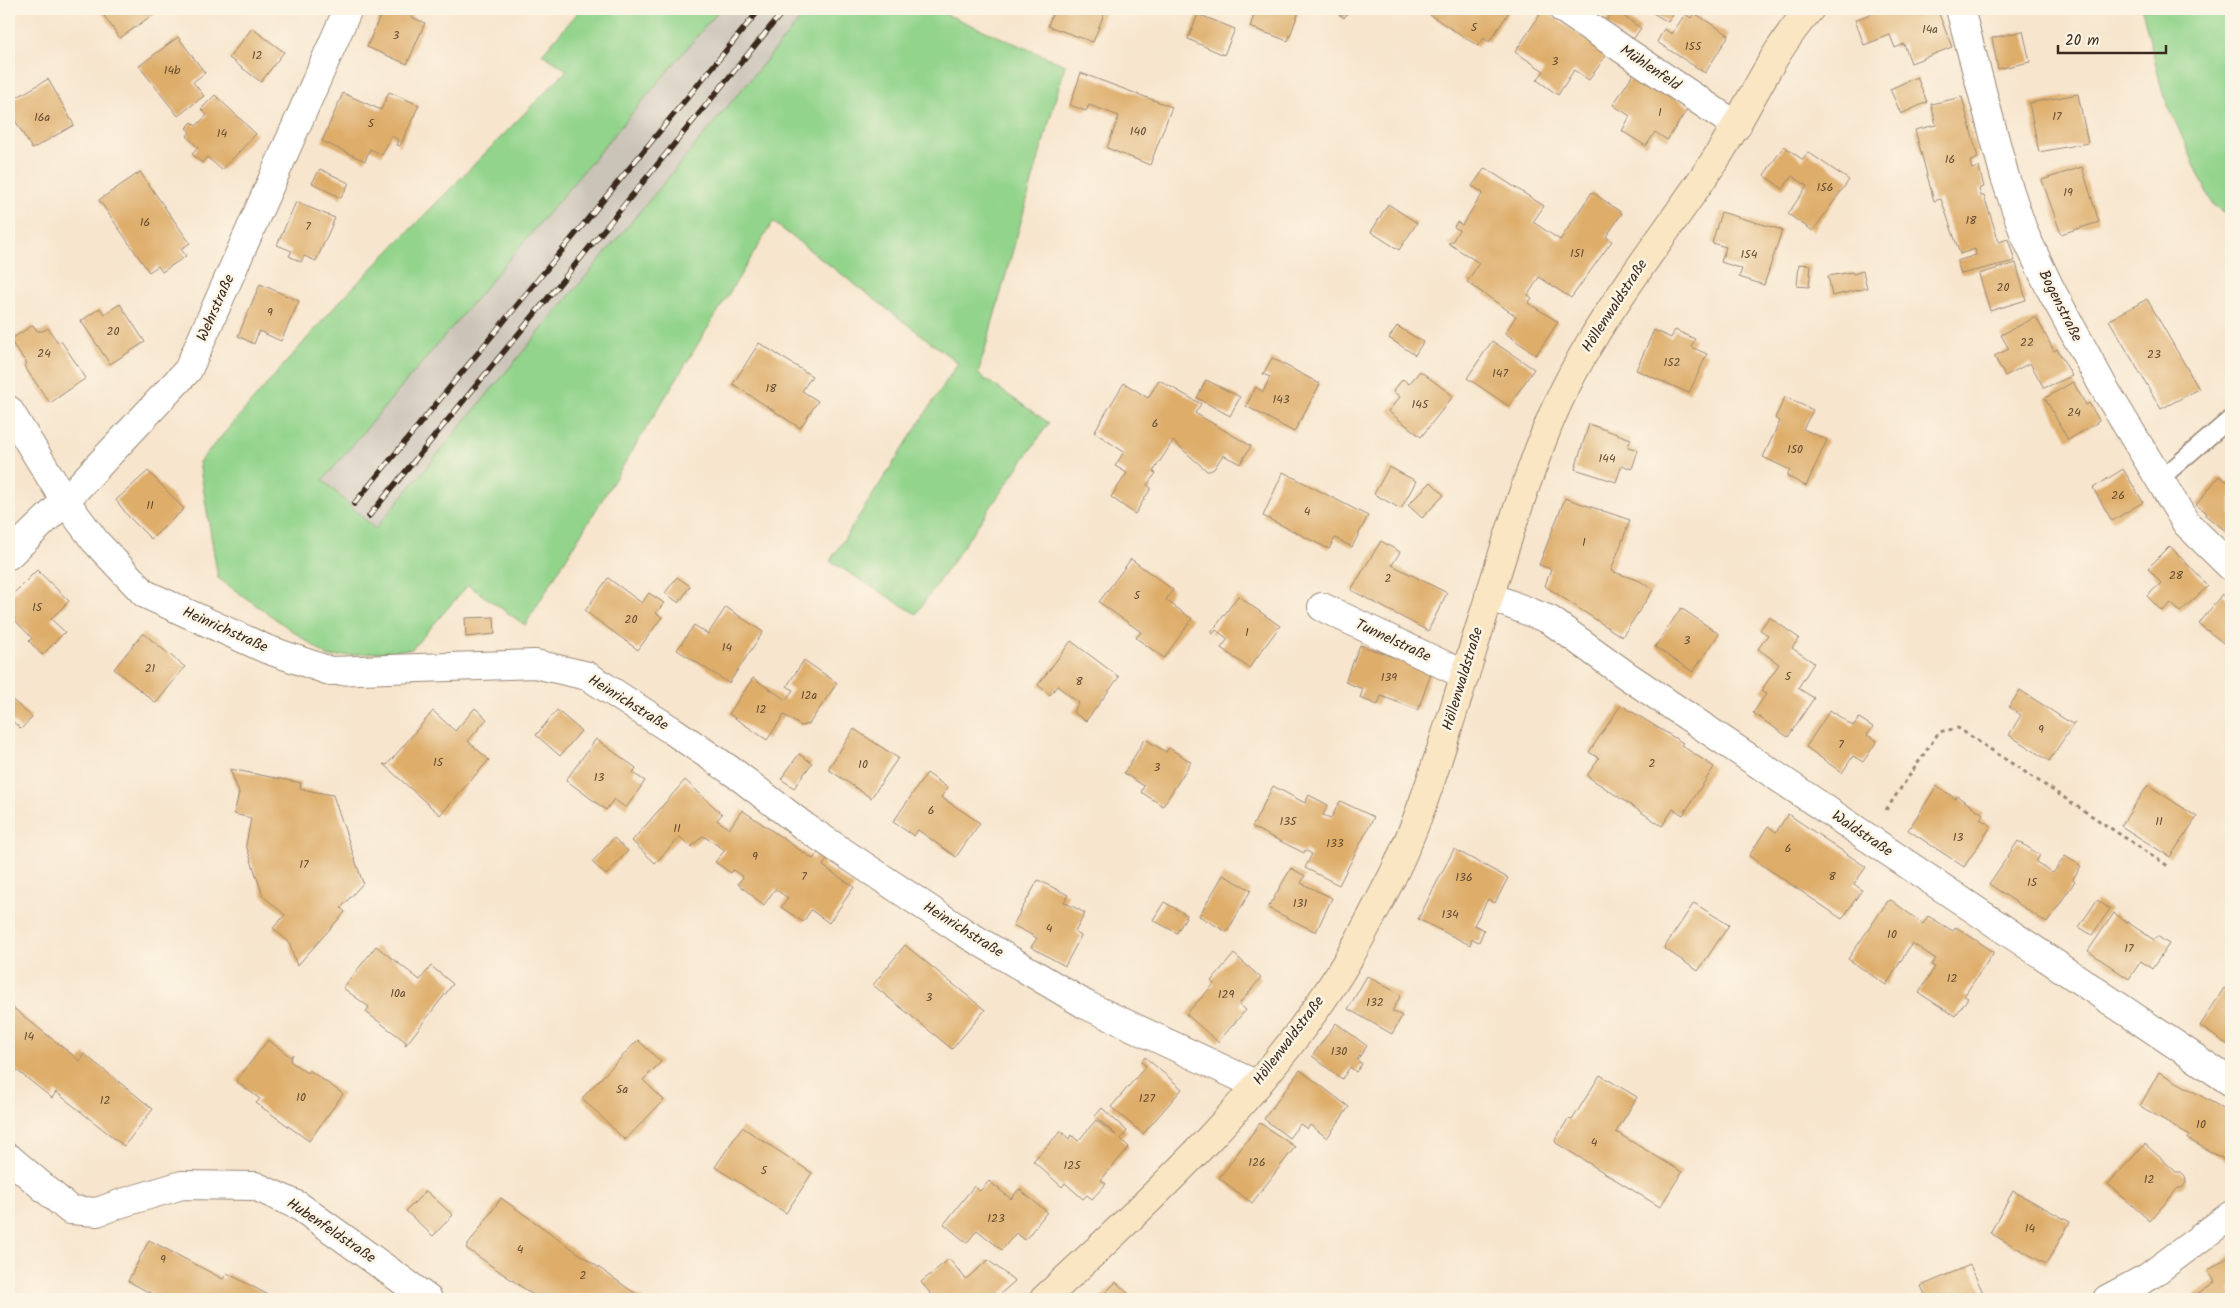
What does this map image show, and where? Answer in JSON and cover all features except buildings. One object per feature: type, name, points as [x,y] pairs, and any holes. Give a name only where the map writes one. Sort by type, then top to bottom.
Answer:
[{"type":"street","name":"Wehrstraße","points":[[9,555],[65,500],[188,370],[348,9]]},
{"type":"street","name":"Mühlenfeld","points":[[1563,9],[1737,126]]},
{"type":"street","name":"Höllenwaldstraße","points":[[1044,1299],[1176,1172],[1257,1085],[1305,1023],[1349,958],[1393,875],[1429,787],[1489,596],[1544,434],[1569,380],[1601,324],[1692,195],[1737,126],[1764,75],[1795,25],[1810,9]]},
{"type":"street","name":"Bogenstraße","points":[[1960,9],[2005,177],[2024,234],[2050,288],[2158,481],[2186,523],[2231,567]]},
{"type":"street","name":"Heinrichstraße","points":[[9,410],[65,500],[95,540],[145,594],[266,649],[330,671],[535,664],[588,676],[673,730],[736,774],[805,827],[965,933],[1086,1005],[1257,1085]]},
{"type":"street","name":"Waldstraße","points":[[1489,596],[1550,620],[1626,675],[2231,1082]]},
{"type":"street","name":"Tunnelstraße","points":[[1322,608],[1465,675]]},
{"type":"street","name":"Hubenfeldstraße","points":[[9,1158],[70,1210],[97,1212],[122,1202],[182,1185],[255,1186],[299,1206],[428,1299]]},
{"type":"street","points":[[2107,1299],[2148,1276],[2231,1214]]},
{"type":"lane","points":[[2158,481],[2231,418]]},
{"type":"path","points":[[1868,838],[1939,732],[1958,728],[2168,866]]},
{"type":"shaded area","points":[[720,9],[809,9],[375,529],[322,480]]},
{"type":"green space","points":[[581,9],[720,9],[323,480],[375,529],[809,9],[934,9],[1065,65],[978,374],[1049,423],[916,614],[830,561],[958,363],[773,222],[525,625],[468,585],[412,649],[329,657],[218,578],[199,462],[339,302],[567,70],[542,54]]},
{"type":"green space","points":[[2142,9],[2231,9],[2231,217],[2213,206],[2163,94]]},
{"type":"railway","points":[[354,504],[760,9]]},
{"type":"railway","points":[[369,516],[785,9]]}]
